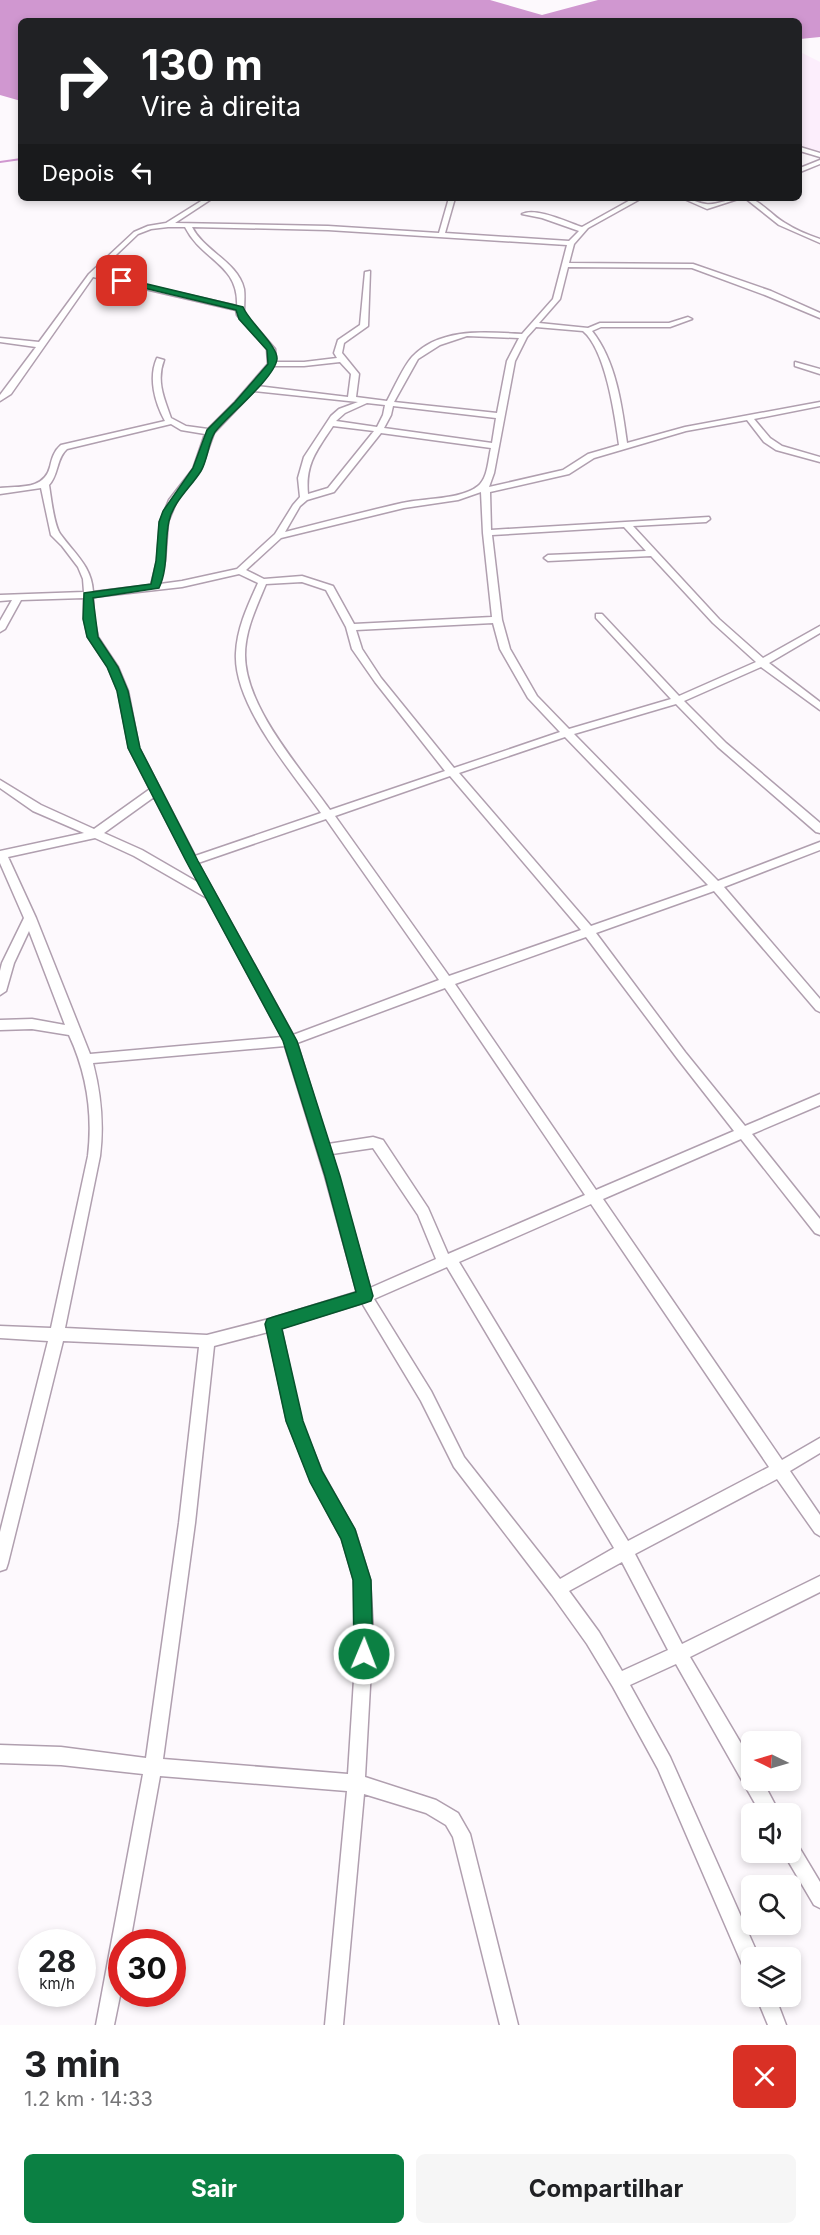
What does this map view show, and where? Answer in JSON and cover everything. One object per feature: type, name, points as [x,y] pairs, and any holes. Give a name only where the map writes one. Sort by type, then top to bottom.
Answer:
[{"type":"street","points":[[802,150],[820,155]]},
{"type":"street","points":[[802,169],[820,162]]},
{"type":"street","points":[[168,225],[205,201]]},
{"type":"street","points":[[441,236],[451,201]]},
{"type":"street","points":[[628,201],[620,203],[583,230],[571,243],[556,299],[524,336],[511,361],[486,487],[497,620],[505,649],[533,698],[716,886],[820,1007]]},
{"type":"street","points":[[692,201],[707,207],[728,201]]},
{"type":"street","points":[[751,201],[776,223],[820,241]]},
{"type":"street","points":[[525,214],[543,216],[583,230]]},
{"type":"street","points":[[0,399],[8,392],[91,275],[136,233],[150,228],[168,225],[328,228],[571,243]]},
{"type":"street","points":[[155,586],[162,561],[164,522],[167,511],[197,469],[210,432],[272,364],[271,349],[242,317],[240,288],[237,282],[218,258],[209,254],[193,238],[188,226]]},
{"type":"street","points":[[565,266],[693,267],[768,293],[820,316]]},
{"type":"street","points":[[351,400],[357,377],[355,370],[342,360],[338,353],[340,342],[364,326],[368,272]]},
{"type":"street","points":[[91,275],[240,309]]},
{"type":"street","points":[[535,325],[588,330],[600,325],[670,325],[688,319]]},
{"type":"street","points":[[588,330],[604,365],[619,412],[623,446]]},
{"type":"street","points":[[0,598],[88,596],[182,584],[240,571],[278,536],[289,515],[304,498],[331,490],[379,430],[387,415],[389,404],[409,365],[437,343],[467,334],[524,336]]},
{"type":"street","points":[[0,340],[42,345]]},
{"type":"street","points":[[160,360],[156,368],[155,382],[170,422]]},
{"type":"street","points":[[272,364],[304,364],[342,360]]},
{"type":"street","points":[[798,364],[820,372]]},
{"type":"street","points":[[251,388],[501,416]]},
{"type":"street","points":[[304,498],[302,478],[308,458],[330,423],[342,411],[366,401]]},
{"type":"street","points":[[278,536],[404,505],[458,497],[486,487],[566,472],[591,456],[685,429],[820,404]]},
{"type":"street","points":[[749,417],[767,440],[779,448],[820,460]]},
{"type":"street","points":[[0,491],[44,483],[50,479],[58,452],[64,447],[170,422],[184,428],[210,432]]},
{"type":"street","points":[[330,423],[495,446]]},
{"type":"street","points":[[44,483],[55,535],[65,544],[88,579],[89,619],[93,637],[123,691],[134,748],[192,861],[290,1041],[324,1150],[365,1296],[426,1396],[459,1462],[558,1589],[593,1638],[619,1681],[664,1763],[745,1947]]},
{"type":"street","points":[[488,533],[706,519]]},
{"type":"street","points":[[626,524],[716,621],[762,663],[820,707]]},
{"type":"street","points":[[548,558],[652,553]]},
{"type":"street","points":[[240,571],[263,582],[302,579],[319,582],[330,588],[351,627],[357,649],[378,680],[452,772],[588,931],[681,1055],[820,1229]]},
{"type":"street","points":[[263,582],[247,616],[240,639],[242,676],[251,702],[265,726],[447,982],[820,1528]]},
{"type":"street","points":[[0,629],[17,599]]},
{"type":"street","points":[[599,616],[722,746],[820,829]]},
{"type":"street","points":[[351,627],[497,620]]},
{"type":"street","points":[[192,861],[566,733],[678,700],[762,663],[820,629]]},
{"type":"street","points":[[0,783],[37,808],[138,853],[211,896]]},
{"type":"street","points":[[0,1563],[57,1335],[98,1130],[86,1059],[30,918],[1,855],[94,835],[155,791]]},
{"type":"street","points":[[86,1059],[290,1041],[820,846]]},
{"type":"street","points":[[0,991],[8,963],[30,918]]},
{"type":"street","points":[[0,1025],[32,1024],[73,1031]]},
{"type":"street","points":[[0,1332],[207,1341],[273,1324],[365,1296],[596,1198],[820,1099]]},
{"type":"street","points":[[324,1150],[373,1142],[378,1144],[423,1212],[447,1260],[624,1550],[679,1654],[741,1761]]},
{"type":"street","points":[[273,1324],[294,1421],[316,1476],[349,1536],[362,1580],[365,1632],[356,1783],[334,2025]]},
{"type":"street","points":[[105,2025],[153,1767],[187,1523],[207,1341]]},
{"type":"street","points":[[558,1589],[624,1550],[780,1471],[820,1445]]},
{"type":"street","points":[[619,1681],[820,1584]]},
{"type":"street","points":[[0,1754],[61,1756],[153,1767],[356,1783],[430,1806],[453,1819],[461,1834],[509,2025]]},
{"type":"street","points":[[799,1863],[820,1899]]},
{"type":"street","points":[[770,2007],[777,2025]]},
{"type":"shaded area","points":[[0,0],[490,0],[542,15],[598,0],[820,0],[820,37],[802,39],[802,18],[18,18],[18,100],[0,95]]},
{"type":"shaded area","points":[[802,53],[820,62],[820,153],[817,155],[802,150]]},
{"type":"waterway","points":[[0,162],[18,159]]},
{"type":"route","points":[[122,281],[240,309],[242,317],[271,349],[273,356],[272,364],[238,404],[210,432],[197,469],[167,511],[164,522],[162,561],[155,586],[88,596],[89,619],[93,637],[113,667],[123,691],[134,748],[192,861],[290,1041],[332,1176],[365,1296],[273,1324],[294,1421],[316,1476],[349,1536],[362,1580],[364,1654]]}]
